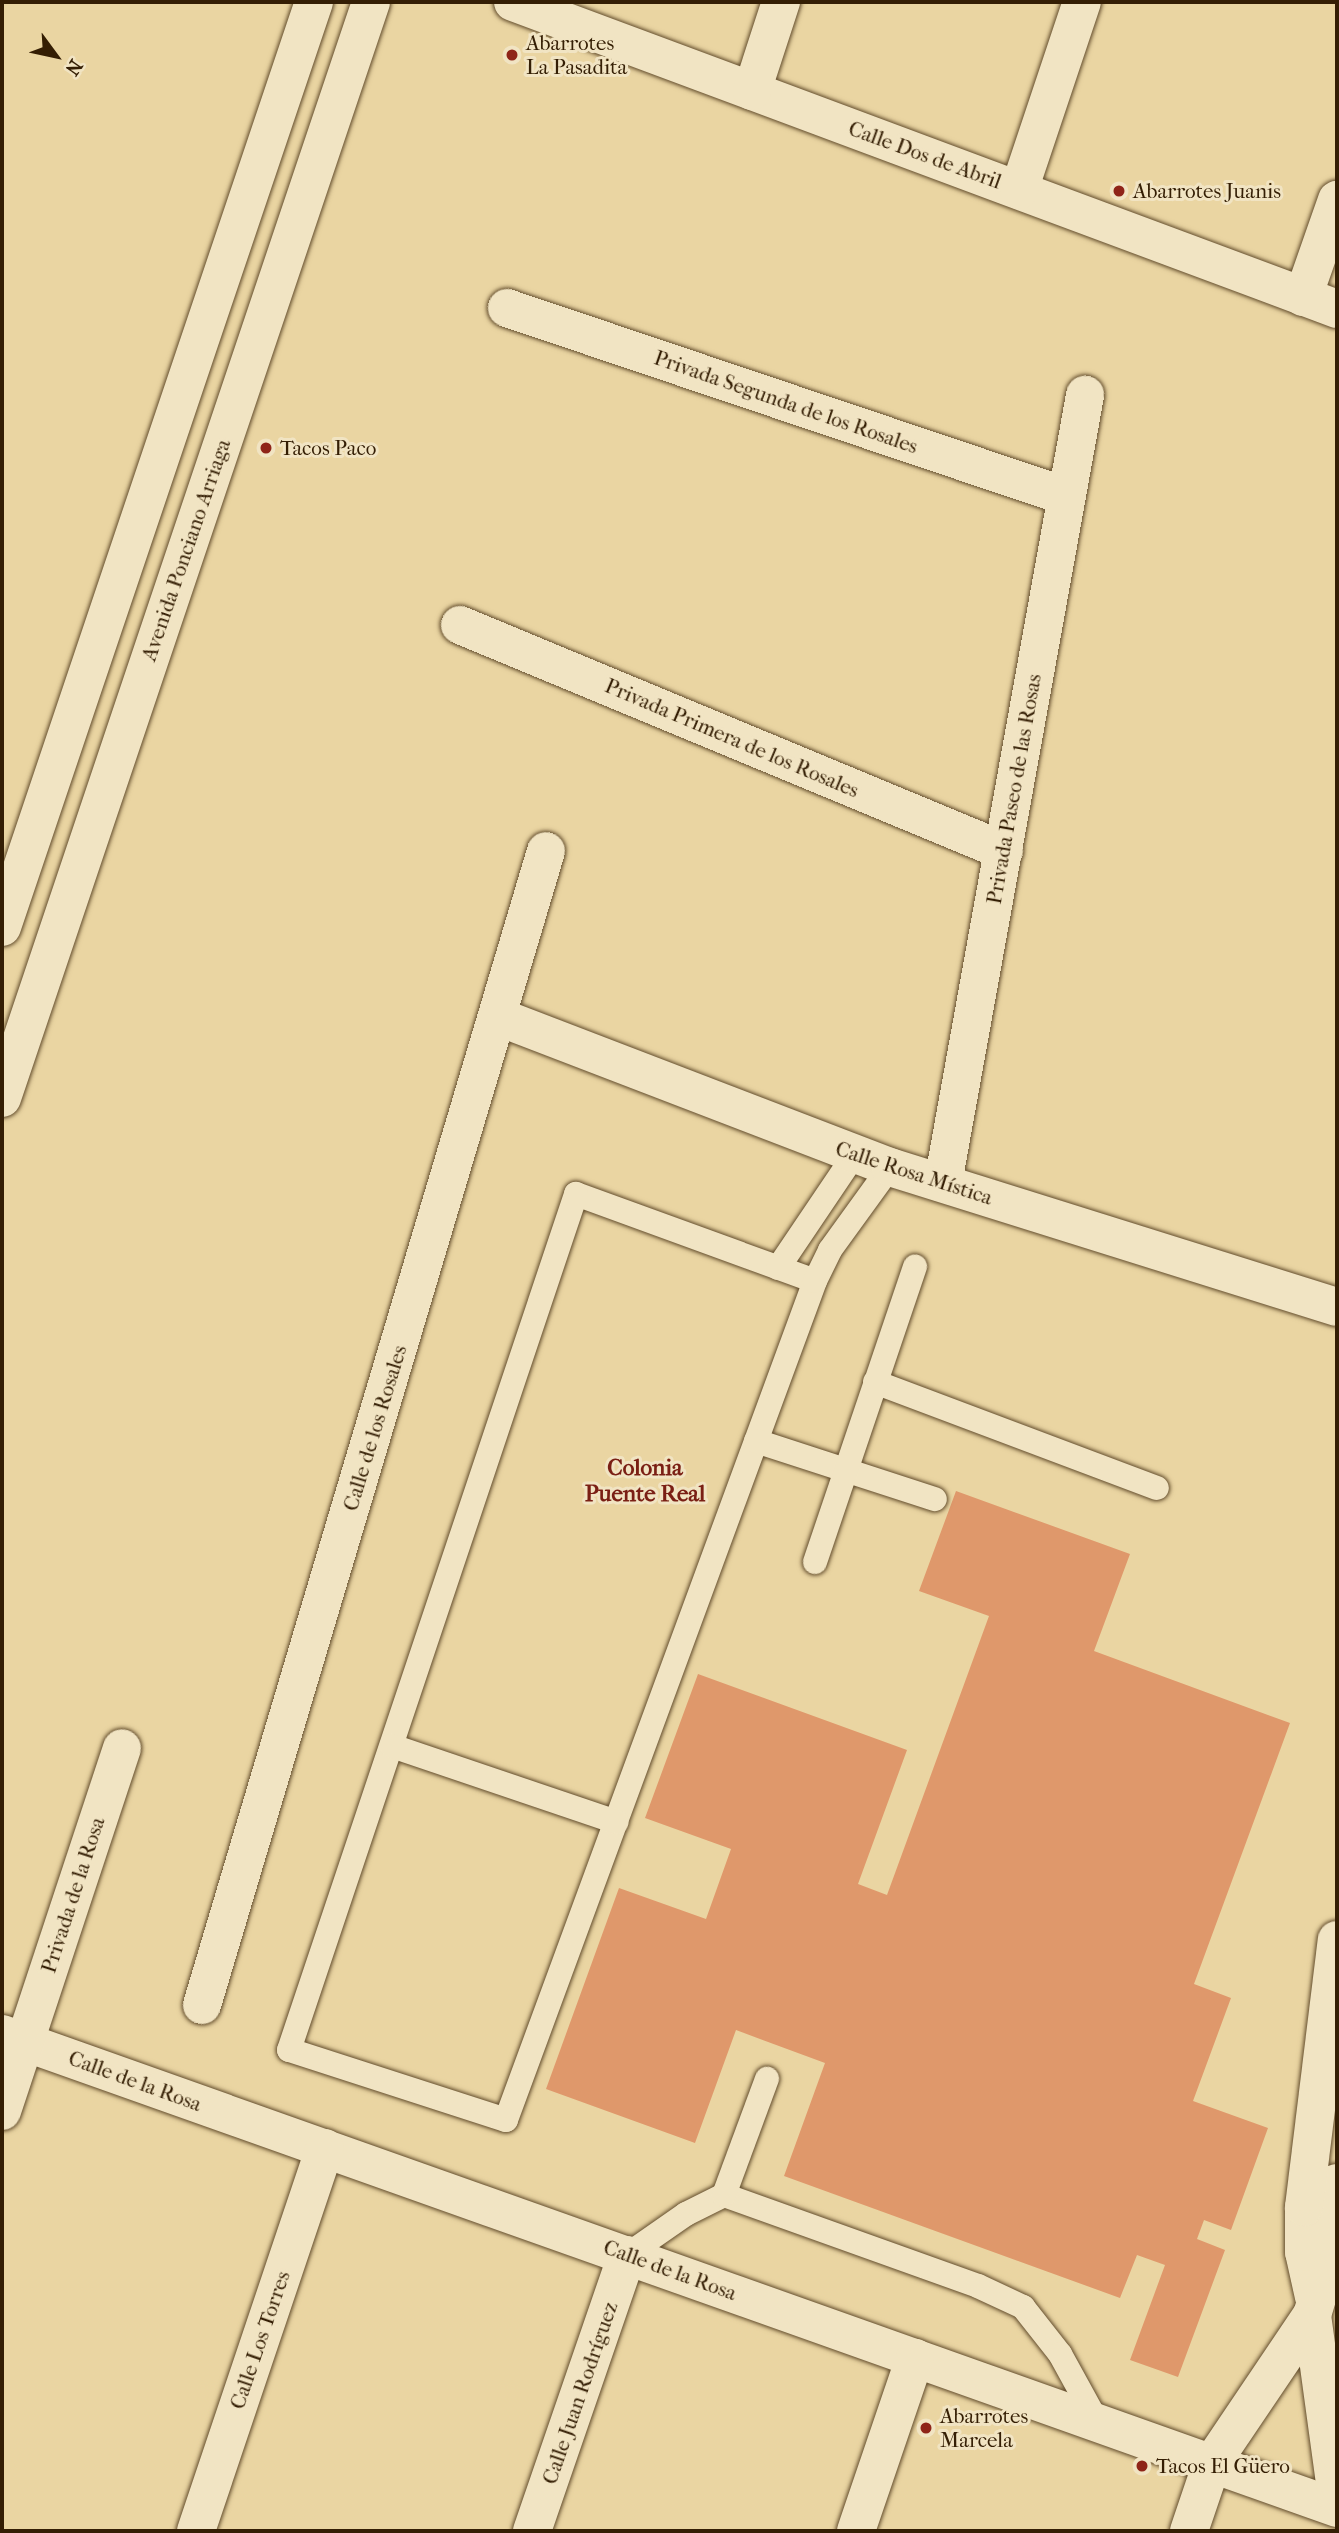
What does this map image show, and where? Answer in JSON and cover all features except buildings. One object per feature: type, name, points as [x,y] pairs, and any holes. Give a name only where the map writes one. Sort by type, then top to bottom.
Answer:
[{"type":"street","points":[[2,927],[314,2]]},
{"type":"street","name":"Avenida Ponciano Arriaga","points":[[2,1098],[370,2]]},
{"type":"street","points":[[752,91],[781,2]]},
{"type":"street","points":[[1019,190],[1082,2]]},
{"type":"street","name":"Calle Dos de Abril","points":[[537,6],[752,91],[1320,303]]},
{"type":"street","points":[[1320,303],[1337,200]]},
{"type":"street","name":"Privada Segunda de los Rosales","points":[[507,308],[1065,496]]},
{"type":"street","name":"Privada Paseo de las Rosas","points":[[943,1183],[1085,395]]},
{"type":"street","name":"Privada Primera de los Rosales","points":[[460,625],[1003,851]]},
{"type":"street","points":[[98,643],[149,661]]},
{"type":"street","name":"Calle de los Rosales","points":[[202,2005],[499,1017],[546,851]]},
{"type":"street","name":"Calle Rosa Mística","points":[[499,1017],[873,1161],[1337,1307]]},
{"type":"street","name":"Privada de la Rosa","points":[[2,2111],[13,2038],[122,1748]]},
{"type":"street","points":[[1323,2260],[1304,2207],[1337,1940]]},
{"type":"street","name":"Calle de la Rosa","points":[[13,2038],[1337,2508]]},
{"type":"street","name":"Calle Los Torres","points":[[196,2531],[325,2148]]},
{"type":"street","points":[[1337,2183],[1313,2306],[1337,2497]]},
{"type":"street","name":"Calle Juan Rodríguez","points":[[532,2531],[627,2255]]},
{"type":"street","points":[[1189,2531],[1212,2463],[1313,2306]]},
{"type":"street","points":[[856,2531],[915,2358]]},
{"type":"lane","points":[[778,1268],[873,1161]]},
{"type":"lane","points":[[815,1281],[576,1195],[289,2050],[506,2120],[815,1281],[873,1161]]},
{"type":"lane","points":[[815,1562],[915,1266]]},
{"type":"lane","points":[[875,1382],[1157,1488]]},
{"type":"lane","points":[[756,1441],[935,1499]]},
{"type":"lane","points":[[391,1746],[615,1822]]},
{"type":"lane","points":[[627,2255],[686,2214],[724,2195],[767,2079]]},
{"type":"lane","points":[[724,2195],[978,2286],[1023,2307],[1060,2354],[1098,2423]]},
{"type":"place","name":"Abarrotes La Pasadita","points":[[512,55]]},
{"type":"place","name":"Abarrotes Juanis","points":[[1119,191]]},
{"type":"place","name":"Tacos Paco","points":[[266,448]]},
{"type":"place","name":"Abarrotes Marcela","points":[[926,2428]]},
{"type":"place","name":"Tacos El Güero","points":[[1142,2466]]},
{"type":"district","name":"Colonia Puente Real","points":[[645,1481]]}]
